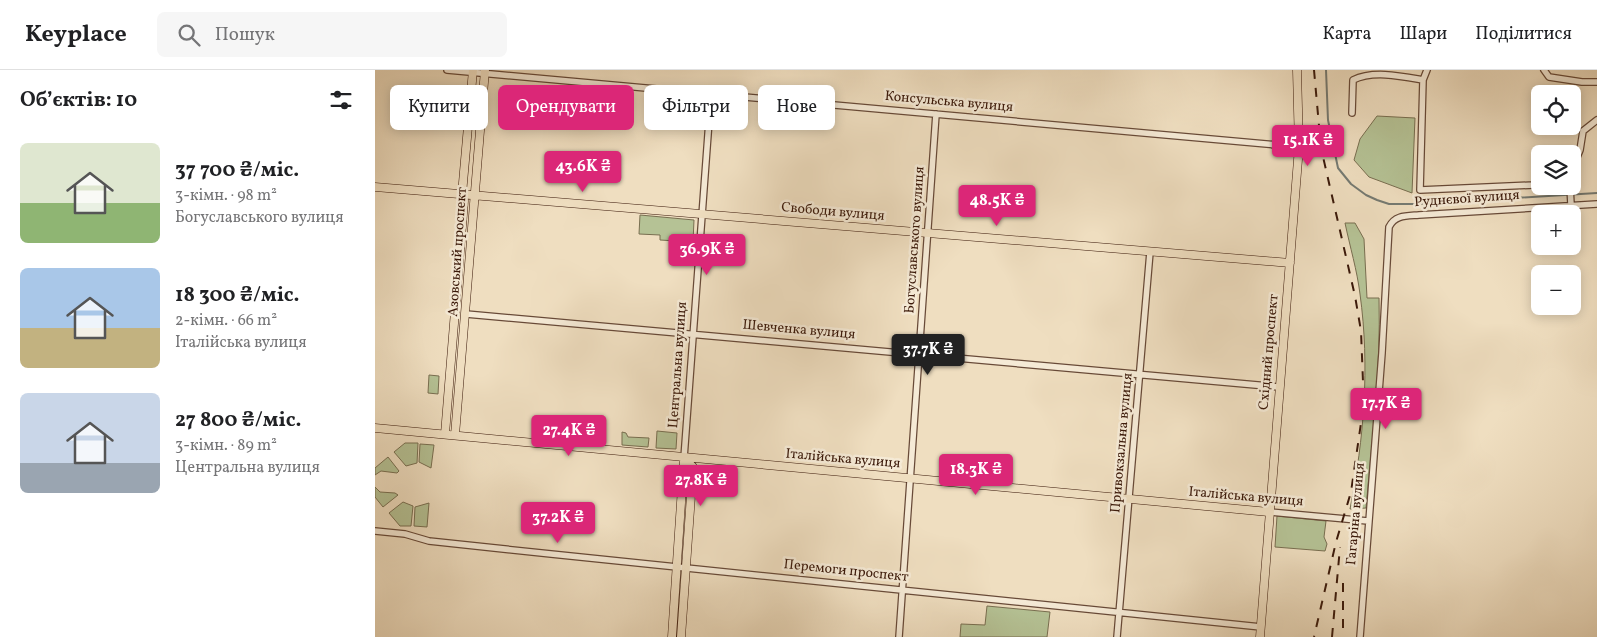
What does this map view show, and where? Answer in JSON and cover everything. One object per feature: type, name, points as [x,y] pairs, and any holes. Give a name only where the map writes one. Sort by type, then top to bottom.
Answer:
[{"type":"main road","name":"Східний проспект","points":[[1260,637],[1299,147],[1297,70]]},
{"type":"main road","name":"Азовський проспект","points":[[445,434],[456,313],[464,201],[462,194],[473,71]]},
{"type":"main road","name":"Азовський проспект","points":[[455,435],[485,72]]},
{"type":"main road","name":"Свободи вулиця","points":[[375,187],[1290,264]]},
{"type":"main road","points":[[456,313],[466,314]]},
{"type":"main road","name":"Італійська вулиця","points":[[375,428],[1269,512]]},
{"type":"main road","name":"Центральна вулиця","points":[[681,637],[684,458]]},
{"type":"main road","name":"Центральна вулиця","points":[[672,637],[681,566]]},
{"type":"street","name":"Консульська вулиця","points":[[447,70],[644,87]]},
{"type":"street","points":[[1427,70],[1423,80],[1420,190],[1531,185]]},
{"type":"street","points":[[1544,70],[1549,77],[1582,82],[1597,82]]},
{"type":"street","points":[[1353,113],[1353,80],[1363,75],[1399,75],[1423,80]]},
{"type":"street","name":"Консульська вулиця","points":[[748,97],[1299,147]]},
{"type":"street","name":"Богуславського вулиця","points":[[899,637],[936,114]]},
{"type":"street","points":[[1581,145],[1583,131],[1597,120]]},
{"type":"street","name":"Центральна вулиця","points":[[684,458],[708,130]]},
{"type":"street","points":[[1570,195],[1571,205]]},
{"type":"street","name":"Руднєвої вулиця","points":[[1571,205],[1597,204]]},
{"type":"street","name":"Руднєвої вулиця","points":[[1398,216],[1531,208]]},
{"type":"street","name":"Гагаріна вулиця","points":[[1360,637],[1382,353],[1389,227],[1398,216]]},
{"type":"street","name":"Привокзальна вулиця","points":[[1117,637],[1151,252]]},
{"type":"street","name":"Шевченка вулиця","points":[[466,314],[1279,387]]},
{"type":"street","name":"Італійська вулиця","points":[[1269,512],[1368,522]]},
{"type":"street","name":"Перемоги проспект","points":[[375,531],[405,534],[429,540],[1261,627]]},
{"type":"green space","points":[[1377,116],[1415,118],[1412,193],[1369,177],[1354,160],[1360,139]]},
{"type":"green space","points":[[640,215],[694,220],[693,242],[660,240],[660,235],[639,234]]},
{"type":"green space","points":[[1345,223],[1355,223],[1364,239],[1367,298],[1379,298],[1377,377],[1366,508],[1350,509],[1362,429],[1365,348],[1359,285]]},
{"type":"green space","points":[[429,375],[439,376],[438,394],[428,393]]},
{"type":"green space","points":[[657,431],[677,433],[676,449],[656,448]]},
{"type":"green space","points":[[622,432],[626,433],[628,437],[649,438],[648,447],[622,445]]},
{"type":"green space","points":[[405,443],[418,443],[417,463],[406,466],[394,452]]},
{"type":"green space","points":[[420,444],[434,445],[431,468],[419,462]]},
{"type":"green space","points":[[388,457],[399,471],[397,473],[381,471],[375,475],[375,468]]},
{"type":"green space","points":[[375,487],[380,492],[398,495],[383,507],[375,497]]},
{"type":"green space","points":[[403,502],[413,506],[411,526],[400,526],[389,513]]},
{"type":"green space","points":[[429,503],[427,527],[414,526],[415,507]]},
{"type":"green space","points":[[1277,516],[1326,521],[1324,537],[1327,544],[1325,551],[1275,547]]},
{"type":"green space","points":[[987,606],[1050,612],[1047,637],[960,637],[961,624],[985,625]]},
{"type":"waterway","points":[[1326,70],[1328,120],[1338,168],[1351,184],[1366,195],[1377,200],[1389,204],[1415,204],[1597,193]]},
{"type":"railway","points":[[1314,70],[1321,148],[1355,296],[1361,331],[1363,382],[1361,423],[1351,492],[1336,542],[1314,637]]},
{"type":"railway","points":[[1332,637],[1340,547]]},
{"type":"railway","points":[[1343,583],[1343,637]]}]
